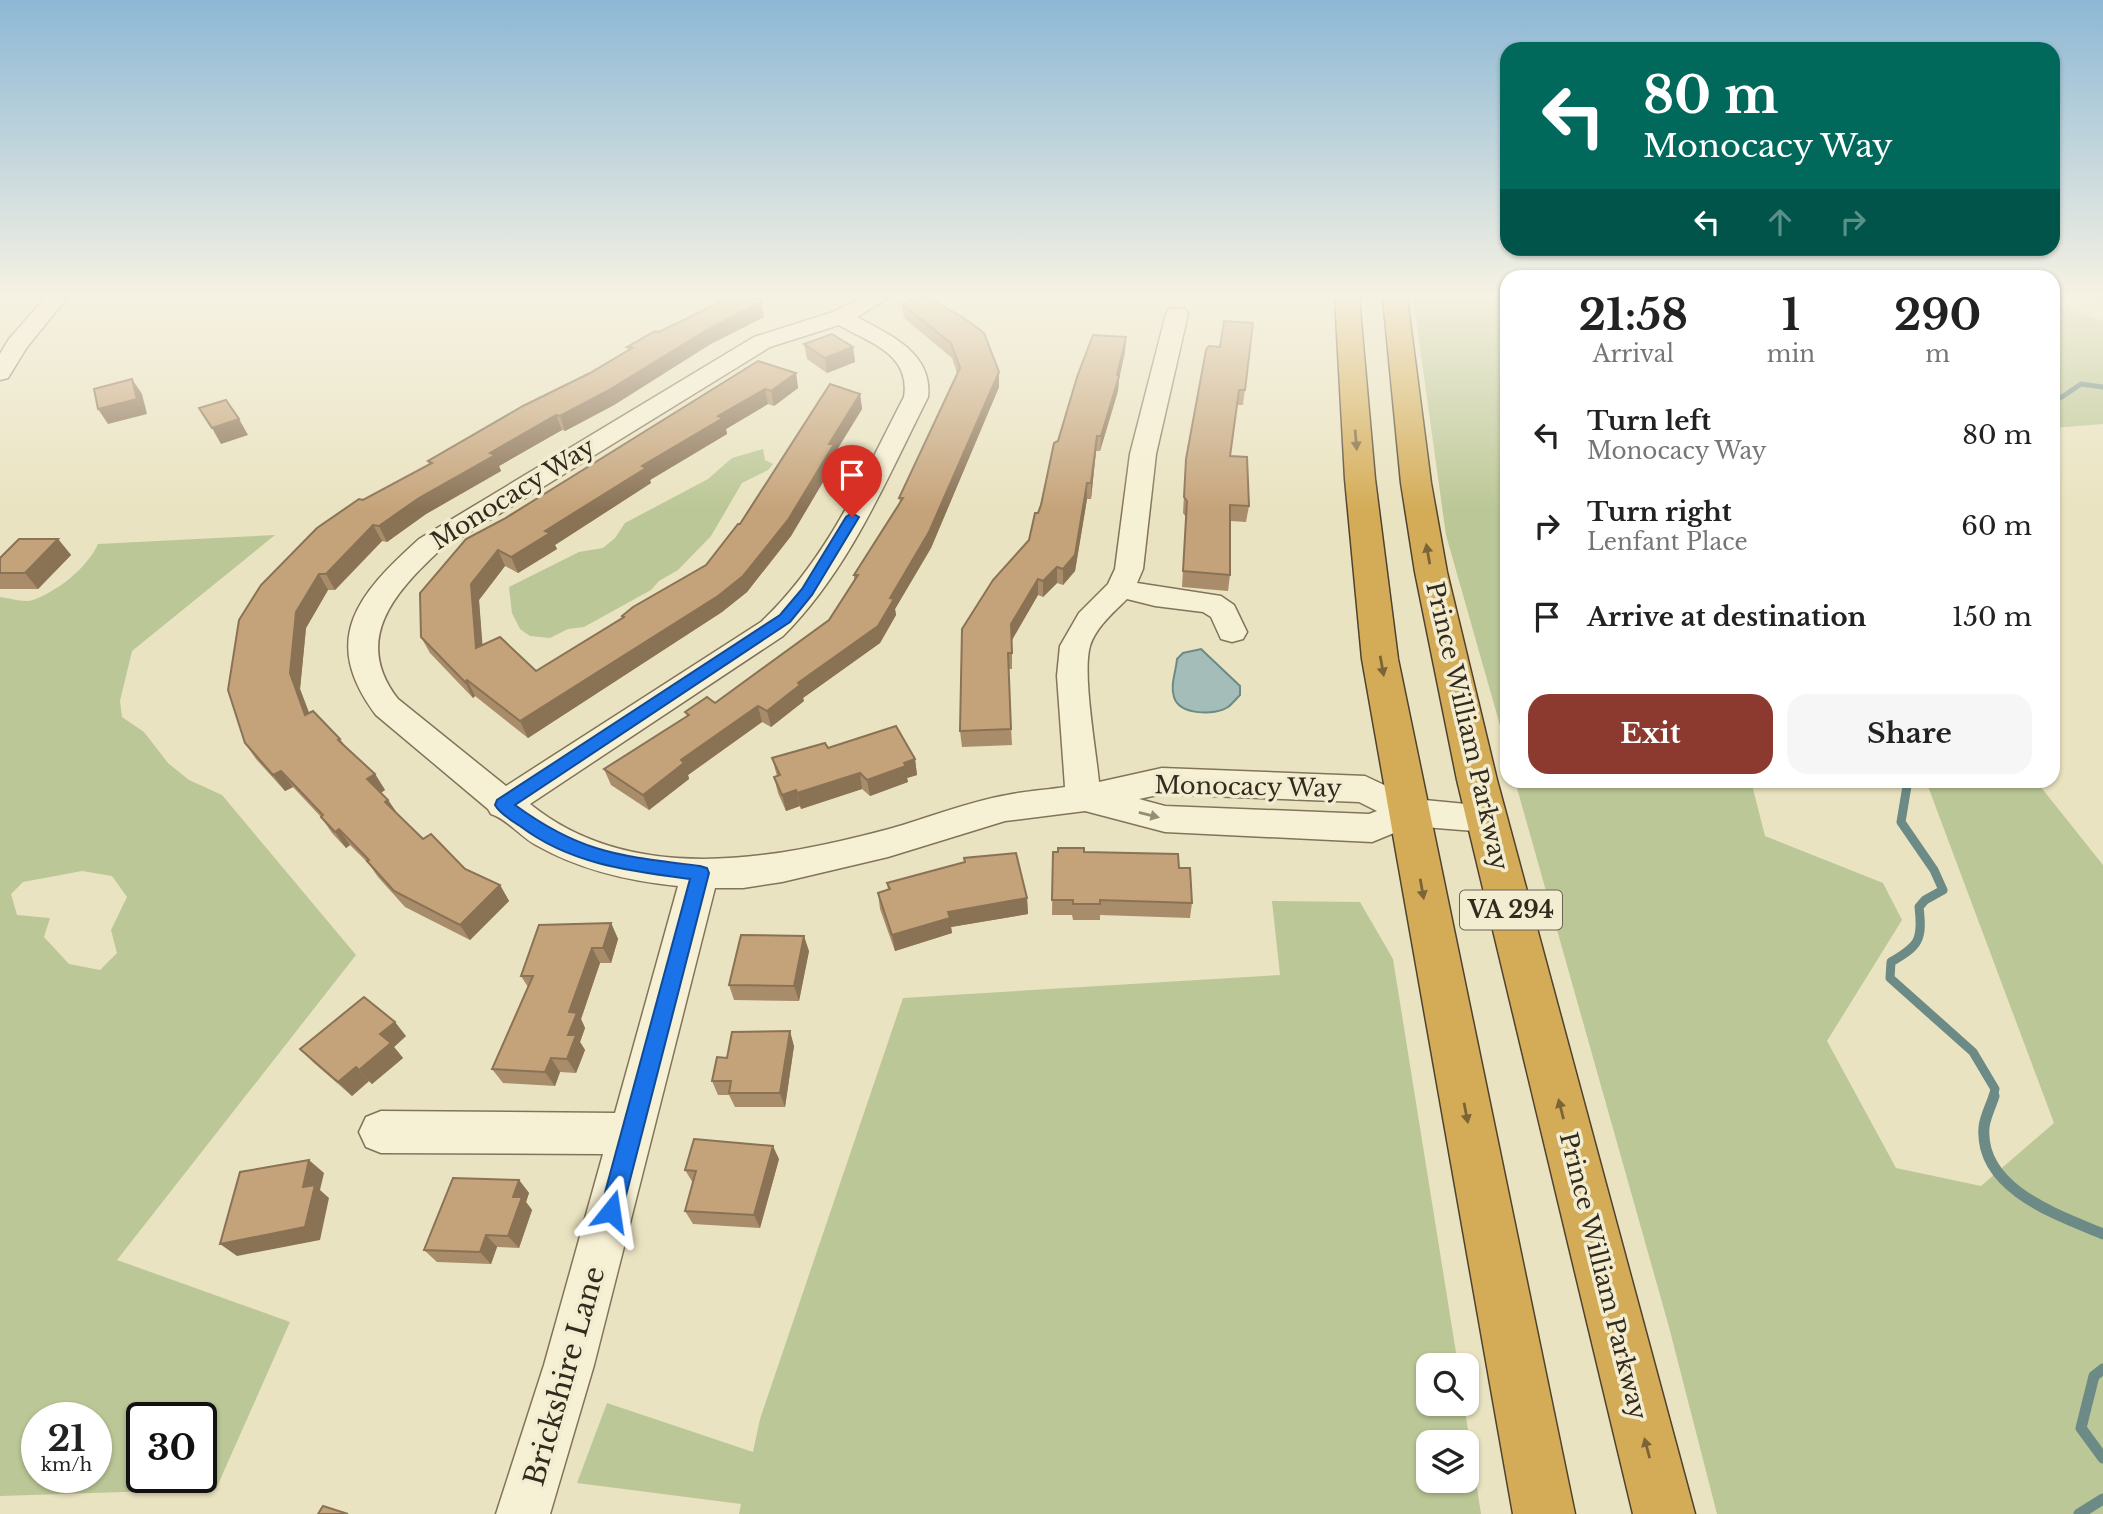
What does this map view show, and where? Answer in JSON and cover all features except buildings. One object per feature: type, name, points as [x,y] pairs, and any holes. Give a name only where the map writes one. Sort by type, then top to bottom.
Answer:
[{"type":"highway","name":"VA 294","points":[[1350,369],[1363,530],[1380,659],[1544,1514]]},
{"type":"highway","name":"Prince William Parkway","points":[[1403,369],[1416,483],[1429,559],[1487,819],[1664,1514]]},
{"type":"street","name":"Monocacy Way","points":[[718,369],[457,525],[429,545],[398,572],[379,596],[368,620],[363,640],[363,662],[371,684],[387,707],[503,805],[536,829],[569,847],[610,861],[700,873],[743,873],[821,861],[1005,808],[1083,798],[1165,819],[1179,820],[1372,828],[1408,813],[1487,819]]},
{"type":"street","points":[[503,805],[772,629],[796,607],[846,529],[916,397],[920,383],[916,369]]},
{"type":"street","points":[[1083,798],[1073,676],[1075,646],[1089,620],[1121,588],[1129,569],[1143,454],[1164,369]]},
{"type":"street","points":[[1121,588],[1155,597],[1211,603],[1224,612],[1222,626]]},
{"type":"street","name":"Brickshire Lane","points":[[523,1514],[569,1365],[700,873]]},
{"type":"street","points":[[381,1132],[632,1134]]},
{"type":"green space","points":[[1423,369],[1500,369],[1500,725],[1446,535]]},
{"type":"green space","points":[[2060,369],[2103,369],[2103,424],[2060,427]]},
{"type":"green space","points":[[763,449],[765,460],[773,464],[768,470],[742,483],[711,536],[678,570],[659,581],[651,590],[584,627],[568,629],[550,638],[530,636],[520,629],[512,613],[509,587],[579,552],[603,548],[615,538],[625,523],[708,479],[732,458]]},
{"type":"green space","points":[[275,535],[132,651],[120,701],[122,717],[144,732],[168,763],[189,780],[222,795],[356,955],[117,1260],[290,1322],[217,1487],[217,1402],[126,1402],[126,1492],[112,1492],[112,1402],[21,1402],[21,1493],[93,1493],[0,1496],[0,597],[29,601],[43,596],[71,578],[98,544]],"holes":[[[82,871],[112,876],[127,897],[111,930],[117,953],[100,970],[69,964],[44,937],[50,918],[17,915],[11,894],[23,882]]]},
{"type":"green space","points":[[1517,788],[1753,788],[1765,836],[1883,883],[1902,920],[1827,1041],[1896,1168],[1981,1186],[2054,1123],[1929,788],[2042,788],[2103,865],[2103,1514],[1717,1514],[1669,1327]]},
{"type":"green space","points":[[1272,901],[1360,902],[1393,959],[1456,1353],[1416,1353],[1416,1416],[1466,1416],[1468,1430],[1416,1430],[1416,1493],[1478,1493],[1481,1514],[739,1514],[741,1504],[577,1483],[607,1403],[753,1452],[760,1419],[903,998],[1280,975]]},
{"type":"water","points":[[1201,649],[1240,686],[1240,695],[1230,706],[1215,712],[1190,710],[1177,703],[1174,697],[1177,659],[1183,653]]},
{"type":"waterway","points":[[2060,397],[2081,384],[2103,387]]},
{"type":"waterway","points":[[1907,788],[1901,822],[1934,870],[1943,890],[1925,900],[1919,907],[1920,927],[1917,941],[1908,951],[1891,962],[1890,978],[1973,1052],[1995,1089],[1993,1097]]},
{"type":"waterway","points":[[1994,1096],[1984,1127],[1986,1149],[1994,1167],[2025,1197],[2103,1234]]},
{"type":"waterway","points":[[2103,1369],[2094,1376],[2081,1428],[2103,1458]]},
{"type":"waterway","points":[[2079,1514],[2103,1499]]},
{"type":"route","points":[[611,1211],[700,873],[652,869],[610,861],[569,847],[536,829],[503,805],[772,629],[796,607],[807,592],[852,517]]}]
